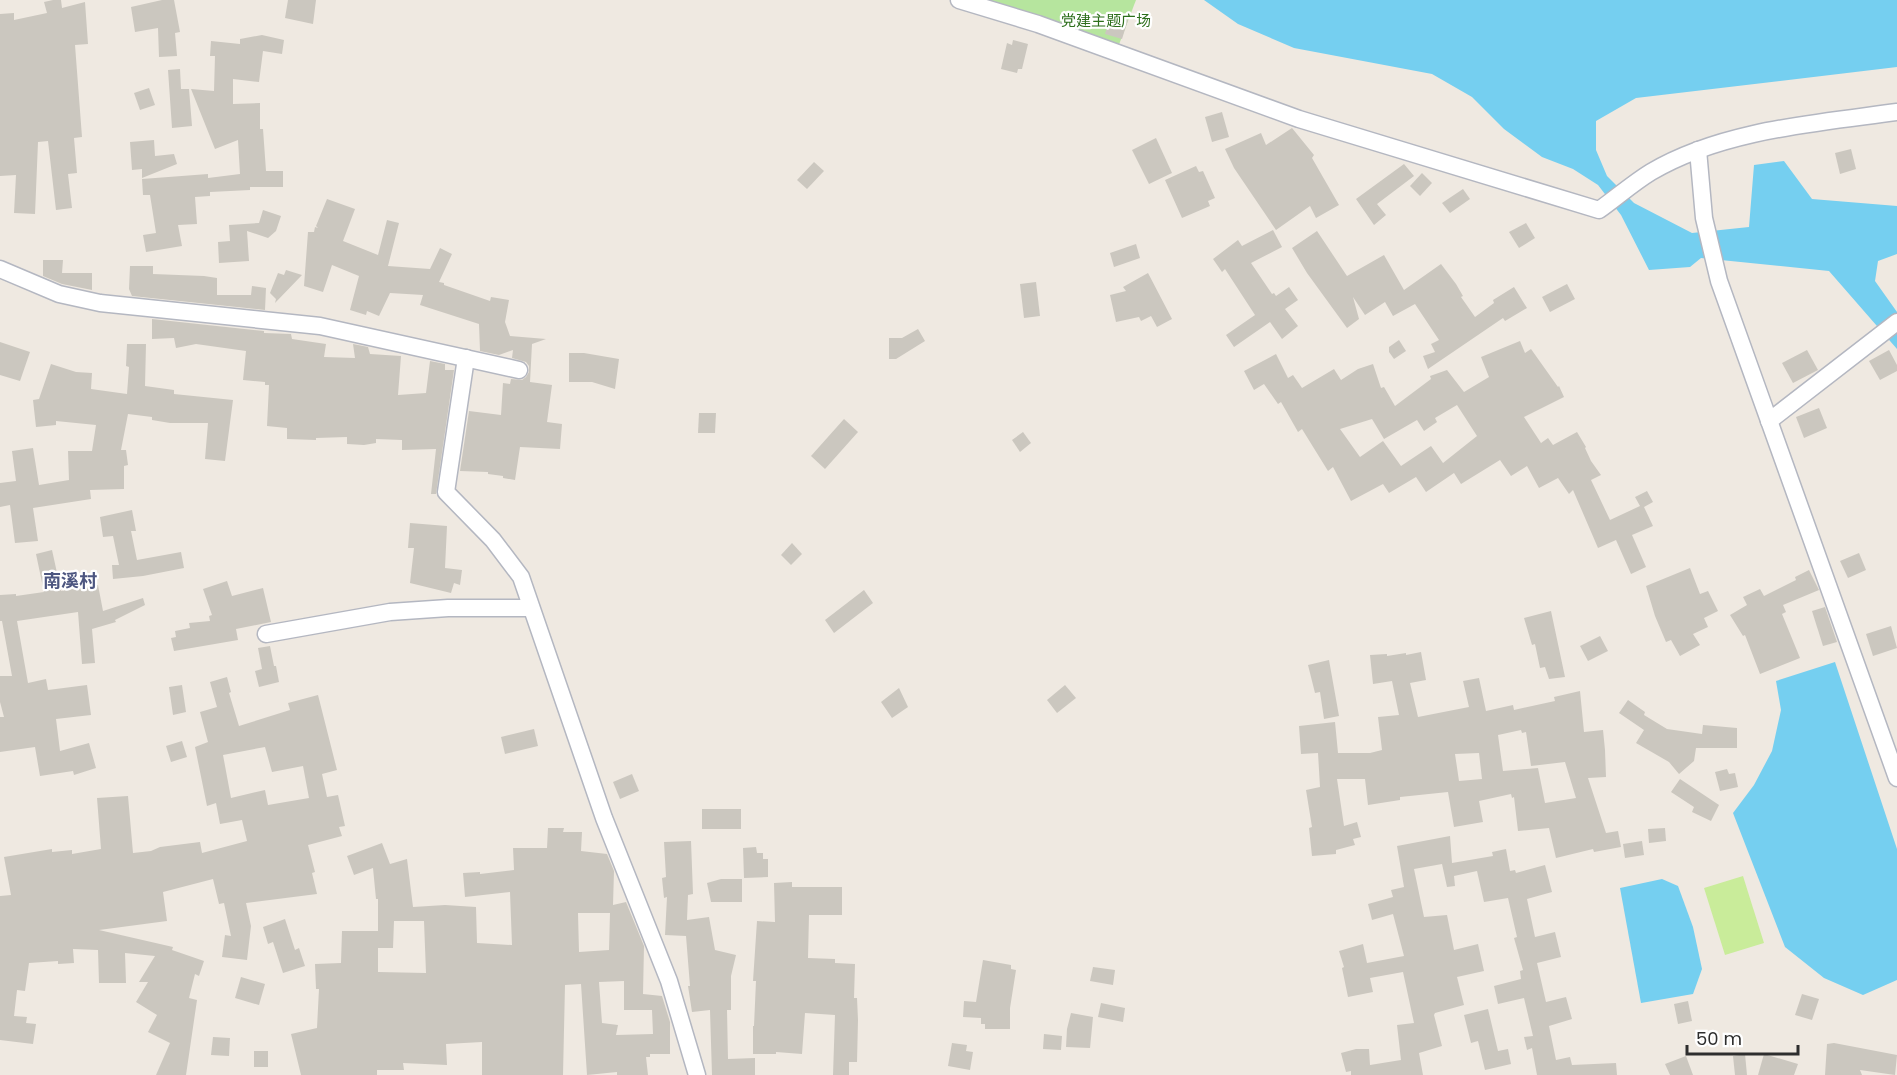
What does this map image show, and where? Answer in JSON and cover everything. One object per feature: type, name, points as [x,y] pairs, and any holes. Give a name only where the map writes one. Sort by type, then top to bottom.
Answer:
[{"type":"street","points":[[959,0],[1038,24],[1299,119],[1599,210],[1651,172],[1698,150],[1738,138],[1811,124],[1897,112]]},
{"type":"street","points":[[1698,150],[1704,218],[1719,281],[1897,778]]},
{"type":"street","points":[[0,269],[59,294],[100,303],[320,326],[519,370]]},
{"type":"street","points":[[1769,421],[1897,322]]},
{"type":"street","points":[[466,358],[446,492],[493,540],[521,577],[604,818],[669,981],[697,1075]]},
{"type":"street","points":[[266,634],[390,612],[448,608],[531,608]]},
{"type":"green space","name":"党建主题广场","points":[[971,0],[1136,0],[1118,47]]},
{"type":"green space","points":[[1743,876],[1764,943],[1725,955],[1704,888]]},
{"type":"water","points":[[1204,0],[1897,0],[1897,67],[1636,98],[1596,121],[1596,150],[1607,176],[1634,203],[1692,233],[1749,227],[1754,165],[1784,161],[1812,199],[1897,206],[1897,254],[1878,261],[1875,281],[1897,312],[1897,349],[1829,271],[1701,258],[1690,267],[1649,270],[1621,215],[1598,185],[1573,169],[1542,157],[1504,129],[1472,97],[1432,74],[1294,48],[1238,24]]},
{"type":"water","points":[[1835,662],[1897,849],[1897,980],[1863,995],[1824,978],[1785,947],[1733,813],[1754,785],[1772,751],[1781,710],[1776,681]]},
{"type":"water","points":[[1662,879],[1678,886],[1693,927],[1702,969],[1693,994],[1641,1003],[1620,888]]},
{"type":"building","points":[[61,0],[62,8],[85,2],[88,44],[75,45],[82,137],[74,138],[77,173],[68,174],[72,208],[56,210],[48,141],[38,142],[35,214],[14,213],[16,175],[0,176],[0,14],[14,13],[14,20],[47,13],[44,2]]},
{"type":"building","points":[[162,0],[174,0],[180,32],[175,33],[177,56],[159,57],[158,28],[135,32],[131,7]]},
{"type":"building","points":[[288,0],[316,0],[313,24],[285,18]]},
{"type":"building","points":[[1111,15],[1128,20],[1122,39],[1105,34]]},
{"type":"building","points":[[262,35],[284,40],[282,54],[263,51],[259,82],[233,79],[233,104],[260,103],[260,129],[263,129],[266,171],[283,171],[283,187],[250,187],[250,190],[210,192],[210,196],[195,197],[197,224],[178,225],[182,246],[146,252],[143,235],[156,233],[150,195],[143,195],[142,179],[208,174],[208,178],[240,174],[238,140],[215,149],[191,89],[214,91],[215,56],[210,56],[211,41],[240,44],[240,39]]},
{"type":"building","points":[[1013,40],[1028,44],[1022,69],[1018,69],[1017,73],[1001,69],[1007,43],[1012,45]]},
{"type":"building","points":[[180,69],[181,89],[189,89],[192,126],[172,128],[168,70]]},
{"type":"building","points":[[149,88],[155,105],[140,110],[134,93]]},
{"type":"building","points":[[1222,112],[1229,137],[1212,142],[1205,117]]},
{"type":"building","points":[[1292,128],[1314,155],[1312,158],[1339,205],[1316,218],[1310,206],[1276,230],[1234,168],[1225,149],[1261,133],[1266,145]]},
{"type":"building","points":[[1156,138],[1172,173],[1149,184],[1132,150]]},
{"type":"building","points":[[154,140],[155,156],[174,154],[177,164],[142,178],[142,169],[132,170],[130,142]]},
{"type":"building","points":[[1851,149],[1856,169],[1840,174],[1835,153]]},
{"type":"building","points":[[814,162],[824,171],[807,189],[797,180]]},
{"type":"building","points":[[1404,164],[1414,176],[1377,204],[1386,215],[1374,225],[1356,199]]},
{"type":"building","points":[[1196,166],[1199,172],[1203,171],[1215,198],[1208,201],[1210,206],[1182,218],[1165,180]]},
{"type":"building","points":[[1422,173],[1432,183],[1420,196],[1410,186]]},
{"type":"building","points":[[1463,189],[1470,199],[1450,213],[1442,203]]},
{"type":"building","points":[[327,199],[355,209],[343,241],[378,255],[387,220],[399,223],[388,266],[430,269],[440,248],[452,254],[439,282],[490,301],[491,297],[509,300],[505,322],[510,336],[546,339],[532,344],[530,382],[552,385],[547,422],[562,424],[560,449],[520,447],[515,480],[488,474],[488,472],[460,471],[469,411],[501,415],[503,383],[510,384],[511,379],[522,380],[529,372],[529,366],[526,362],[512,358],[513,350],[499,355],[480,351],[479,324],[420,305],[423,295],[390,293],[379,316],[367,311],[366,315],[350,310],[359,276],[332,265],[323,292],[304,286],[308,232],[314,232],[315,227],[318,228],[316,226]]},
{"type":"building","points":[[263,210],[281,216],[276,231],[268,238],[247,231],[249,261],[219,263],[218,242],[230,241],[229,225],[259,223]]},
{"type":"building","points":[[1526,223],[1535,238],[1519,248],[1509,232]]},
{"type":"building","points":[[1273,230],[1282,247],[1251,263],[1272,294],[1276,296],[1289,287],[1298,300],[1285,309],[1298,326],[1282,339],[1270,322],[1234,347],[1226,335],[1255,315],[1225,269],[1222,272],[1213,259],[1238,240],[1242,246]]},
{"type":"building","points":[[1317,231],[1347,276],[1384,255],[1404,290],[1441,264],[1456,284],[1463,296],[1461,297],[1475,317],[1494,303],[1493,300],[1514,287],[1527,308],[1505,321],[1503,318],[1428,369],[1423,356],[1435,352],[1431,344],[1439,340],[1415,304],[1393,316],[1385,302],[1365,315],[1353,297],[1359,319],[1347,328],[1307,273],[1292,248]]},
{"type":"building","points":[[1136,244],[1140,258],[1114,267],[1110,253]]},
{"type":"building","points":[[43,260],[63,260],[62,273],[92,273],[92,290],[62,284],[43,276]]},
{"type":"building","points":[[130,266],[153,266],[153,274],[217,278],[217,295],[251,295],[252,286],[266,288],[265,310],[132,296],[129,289]]},
{"type":"building","points":[[286,270],[302,275],[275,303],[276,299],[270,293],[278,273],[284,275]]},
{"type":"building","points":[[1148,273],[1172,319],[1157,327],[1151,316],[1141,321],[1139,317],[1116,322],[1110,295],[1126,291],[1123,287]]},
{"type":"building","points":[[1036,282],[1040,316],[1024,318],[1020,284]]},
{"type":"building","points":[[1567,284],[1575,299],[1550,312],[1542,297]]},
{"type":"building","points":[[152,319],[264,331],[264,333],[291,334],[292,339],[326,344],[324,357],[355,358],[353,344],[368,347],[370,354],[401,356],[398,395],[426,393],[430,361],[445,364],[445,370],[454,370],[436,494],[431,494],[436,449],[402,450],[402,440],[376,439],[376,443],[364,445],[347,444],[347,437],[316,438],[316,440],[287,439],[287,428],[267,426],[269,385],[265,385],[265,382],[243,380],[246,351],[196,344],[176,348],[174,338],[152,339]]},
{"type":"building","points":[[918,329],[925,341],[896,359],[889,359],[889,338],[902,338]]},
{"type":"building","points":[[1399,340],[1406,351],[1394,359],[1389,352],[1389,347]]},
{"type":"building","points":[[1520,341],[1525,353],[1531,349],[1559,386],[1564,397],[1524,417],[1541,443],[1548,438],[1553,445],[1577,432],[1591,461],[1601,475],[1591,480],[1610,520],[1640,506],[1635,497],[1647,491],[1653,502],[1644,507],[1653,526],[1632,535],[1646,567],[1631,574],[1616,540],[1598,548],[1573,490],[1569,494],[1558,478],[1539,488],[1527,466],[1511,476],[1500,460],[1461,484],[1454,473],[1426,492],[1416,477],[1389,493],[1383,484],[1351,501],[1333,467],[1328,471],[1302,429],[1298,432],[1281,402],[1278,404],[1264,384],[1254,390],[1244,371],[1276,354],[1288,378],[1293,375],[1302,388],[1334,369],[1341,380],[1358,369],[1373,364],[1381,388],[1384,387],[1395,406],[1431,379],[1430,376],[1447,370],[1464,392],[1489,377],[1481,357]],"holes":[[[1457,405],[1477,436],[1443,463],[1431,446],[1401,466],[1383,441],[1360,457],[1340,429],[1372,419],[1384,439],[1417,420],[1424,431],[1437,422],[1435,418]]]},
{"type":"building","points":[[0,342],[30,352],[20,381],[0,375]]},
{"type":"building","points":[[127,344],[146,344],[145,386],[174,390],[174,394],[233,400],[225,461],[205,459],[208,423],[170,423],[152,420],[152,417],[128,414],[121,450],[126,450],[128,465],[124,466],[124,489],[90,490],[91,499],[33,508],[38,541],[15,543],[10,505],[0,507],[0,483],[16,481],[12,451],[33,448],[39,485],[69,480],[68,451],[92,451],[96,425],[56,421],[56,425],[36,427],[33,400],[39,399],[51,364],[76,372],[92,373],[91,389],[127,394],[129,367],[126,366]]},
{"type":"building","points":[[1807,350],[1818,370],[1793,383],[1782,363]]},
{"type":"building","points":[[1889,350],[1897,365],[1897,371],[1880,380],[1869,361]]},
{"type":"building","points":[[569,353],[619,359],[615,389],[592,382],[569,382]]},
{"type":"building","points":[[1819,408],[1827,428],[1804,438],[1796,417]]},
{"type":"building","points":[[699,413],[716,413],[715,433],[698,433]]},
{"type":"building","points":[[844,419],[858,432],[825,469],[811,456]]},
{"type":"building","points":[[1023,432],[1031,443],[1020,452],[1012,440]]},
{"type":"building","points":[[132,510],[136,531],[131,531],[137,560],[181,552],[184,568],[113,579],[112,565],[119,565],[113,536],[103,537],[100,517]]},
{"type":"building","points":[[410,523],[447,526],[445,568],[462,570],[460,585],[454,583],[451,593],[410,583],[414,548],[408,548]]},
{"type":"building","points":[[792,543],[802,554],[791,565],[781,555]]},
{"type":"building","points":[[52,550],[61,591],[98,585],[103,611],[143,598],[145,605],[115,620],[116,622],[92,629],[95,663],[82,664],[78,612],[17,621],[28,683],[46,679],[48,690],[87,685],[91,715],[56,719],[60,751],[89,743],[96,768],[74,775],[73,771],[40,776],[35,747],[0,752],[0,717],[4,717],[0,702],[0,676],[12,676],[2,621],[0,621],[0,595],[16,594],[16,596],[44,592],[36,554]]},
{"type":"building","points":[[1859,553],[1866,570],[1848,578],[1840,561]]},
{"type":"building","points":[[1690,568],[1700,594],[1708,591],[1718,611],[1704,618],[1708,627],[1693,634],[1700,645],[1680,656],[1671,640],[1666,642],[1646,586]]},
{"type":"building","points":[[1809,570],[1819,590],[1783,605],[1786,612],[1782,614],[1800,658],[1760,674],[1745,635],[1743,636],[1730,615],[1747,605],[1743,597],[1760,589],[1764,596],[1796,580],[1795,577]]},
{"type":"building","points":[[227,581],[232,596],[263,588],[271,622],[236,629],[238,640],[174,651],[171,638],[176,637],[175,631],[190,628],[189,623],[210,621],[209,616],[212,615],[203,589]]},
{"type":"building","points":[[864,590],[873,603],[834,633],[825,620]]},
{"type":"building","points":[[1825,607],[1837,642],[1823,646],[1812,611]]},
{"type":"building","points":[[1551,611],[1565,677],[1549,679],[1545,667],[1540,668],[1535,644],[1532,645],[1524,618]]},
{"type":"building","points":[[1891,626],[1897,648],[1873,656],[1866,634]]},
{"type":"building","points":[[1600,636],[1608,651],[1588,661],[1580,646]]},
{"type":"building","points":[[270,646],[279,682],[259,687],[255,671],[262,669],[258,648]]},
{"type":"building","points":[[1421,652],[1426,680],[1410,683],[1418,717],[1469,707],[1463,681],[1479,678],[1486,711],[1513,705],[1514,710],[1555,701],[1554,697],[1580,691],[1584,732],[1603,730],[1605,750],[1606,777],[1588,778],[1606,833],[1618,831],[1621,847],[1594,852],[1593,849],[1556,858],[1549,828],[1518,831],[1514,797],[1512,798],[1511,794],[1479,801],[1483,822],[1454,827],[1448,792],[1400,797],[1400,800],[1368,805],[1365,779],[1337,779],[1344,826],[1357,822],[1361,837],[1353,839],[1355,845],[1336,850],[1336,854],[1312,856],[1309,828],[1312,827],[1306,790],[1320,787],[1318,753],[1301,754],[1299,726],[1335,722],[1338,753],[1370,753],[1382,750],[1378,717],[1399,715],[1392,681],[1373,684],[1370,655],[1387,654],[1387,656],[1406,653],[1406,655]],"holes":[[[1521,730],[1522,733],[1526,732],[1531,766],[1565,762],[1576,798],[1545,803],[1538,768],[1503,771],[1498,735]],[[1479,753],[1482,779],[1459,781],[1455,754]]]},
{"type":"building","points":[[1329,660],[1339,716],[1324,719],[1320,692],[1315,693],[1308,665]]},
{"type":"building","points":[[227,677],[231,692],[229,693],[239,726],[290,710],[288,703],[318,695],[337,770],[322,774],[327,797],[338,795],[345,826],[339,827],[342,836],[308,845],[315,872],[312,873],[317,894],[246,903],[251,926],[247,960],[222,957],[225,935],[231,936],[224,903],[219,904],[213,879],[163,892],[167,921],[99,930],[173,947],[172,950],[204,961],[199,976],[195,974],[189,998],[197,1000],[186,1075],[156,1075],[170,1043],[148,1032],[157,1015],[136,1002],[148,982],[139,982],[155,956],[125,953],[126,983],[99,983],[98,950],[73,949],[74,963],[58,964],[58,961],[29,963],[25,991],[17,990],[14,1016],[27,1017],[26,1023],[36,1024],[33,1044],[0,1040],[0,896],[11,895],[4,857],[52,849],[52,852],[72,850],[72,854],[101,849],[97,798],[128,796],[133,853],[200,842],[202,853],[247,841],[242,820],[220,824],[216,803],[207,806],[195,747],[208,742],[200,712],[217,707],[210,682]],"holes":[[[265,747],[272,772],[303,766],[309,798],[268,805],[265,790],[231,798],[223,755]]]},
{"type":"building","points":[[182,685],[186,712],[173,715],[169,687]]},
{"type":"building","points":[[1065,685],[1076,698],[1057,713],[1047,700]]},
{"type":"building","points":[[899,688],[908,707],[892,718],[881,702]]},
{"type":"building","points":[[1628,700],[1645,712],[1644,715],[1667,729],[1702,734],[1703,725],[1737,728],[1737,748],[1696,748],[1694,761],[1679,774],[1669,762],[1636,743],[1644,730],[1619,713]]},
{"type":"building","points":[[534,729],[538,746],[505,754],[501,737]]},
{"type":"building","points":[[182,741],[187,757],[171,762],[166,746]]},
{"type":"building","points":[[1727,769],[1729,774],[1735,773],[1738,787],[1720,791],[1715,772]]},
{"type":"building","points":[[632,774],[639,791],[620,799],[613,782]]},
{"type":"building","points":[[1680,779],[1719,805],[1711,821],[1692,812],[1694,807],[1671,792]]},
{"type":"building","points":[[702,809],[741,809],[741,829],[702,829]]},
{"type":"building","points":[[548,828],[564,828],[563,832],[582,832],[581,851],[607,854],[614,871],[613,905],[626,902],[644,946],[643,994],[662,996],[670,1022],[670,1054],[650,1054],[650,1057],[646,1057],[648,1075],[617,1075],[617,1072],[587,1075],[581,984],[565,985],[563,1075],[482,1075],[482,1042],[446,1044],[447,1065],[403,1063],[404,1070],[377,1070],[377,1075],[301,1075],[291,1034],[317,1028],[319,989],[316,989],[315,964],[341,963],[342,931],[378,931],[378,899],[376,899],[373,868],[354,875],[347,856],[382,843],[390,864],[407,859],[413,907],[445,905],[476,907],[477,943],[512,945],[510,892],[465,897],[463,873],[480,872],[480,874],[514,870],[513,848],[547,848]],"holes":[[[578,913],[610,913],[609,950],[579,952]],[[394,921],[424,921],[426,973],[378,972],[378,948],[393,948]],[[624,981],[624,1010],[652,1010],[653,1034],[616,1035],[618,1025],[602,1023],[599,982]]]},
{"type":"building","points":[[1665,828],[1666,841],[1649,843],[1648,829]]},
{"type":"building","points":[[1450,836],[1452,863],[1493,856],[1492,852],[1506,849],[1510,871],[1515,870],[1516,873],[1545,865],[1552,892],[1527,899],[1535,937],[1555,932],[1561,957],[1537,963],[1546,1002],[1566,997],[1572,1019],[1549,1026],[1556,1060],[1570,1057],[1572,1065],[1616,1063],[1617,1075],[1537,1075],[1532,1048],[1527,1050],[1524,1037],[1533,1036],[1524,998],[1498,1004],[1494,986],[1521,979],[1520,971],[1523,970],[1514,938],[1517,937],[1508,898],[1484,902],[1477,871],[1454,876],[1455,886],[1447,887],[1442,864],[1414,869],[1424,917],[1447,915],[1454,950],[1478,944],[1484,971],[1457,977],[1464,1005],[1435,1013],[1442,1046],[1419,1053],[1423,1075],[1351,1075],[1351,1071],[1346,1072],[1341,1053],[1356,1049],[1369,1049],[1370,1065],[1401,1060],[1397,1025],[1414,1023],[1403,972],[1370,978],[1373,992],[1348,997],[1342,968],[1344,967],[1339,951],[1363,944],[1367,963],[1404,956],[1393,914],[1372,920],[1368,904],[1393,897],[1391,890],[1404,887],[1397,846]]},
{"type":"building","points":[[691,841],[693,894],[688,895],[687,920],[709,917],[715,950],[736,955],[731,976],[731,1010],[727,1010],[728,1059],[755,1058],[755,1075],[712,1075],[710,1010],[692,1012],[688,986],[690,986],[686,936],[665,935],[667,897],[664,898],[662,878],[666,877],[664,842]]},
{"type":"building","points":[[1642,841],[1644,855],[1625,858],[1623,844]]},
{"type":"building","points":[[756,847],[757,853],[763,853],[763,859],[768,859],[768,877],[744,878],[743,848]]},
{"type":"building","points":[[721,879],[742,879],[742,902],[711,902],[707,883]]},
{"type":"building","points":[[792,882],[792,887],[842,887],[842,915],[809,915],[808,958],[835,959],[835,963],[855,964],[854,998],[857,998],[858,1020],[857,1062],[849,1062],[849,1075],[833,1075],[835,1015],[805,1013],[802,1054],[776,1052],[776,1054],[753,1054],[756,981],[753,981],[757,921],[775,922],[774,883]]},
{"type":"building","points":[[285,919],[295,950],[299,948],[305,966],[283,973],[273,942],[268,944],[263,927]]},
{"type":"building","points":[[983,960],[1011,965],[1011,969],[1016,970],[1010,1008],[1010,1029],[985,1029],[985,1024],[981,1024],[981,1018],[963,1017],[964,1001],[976,1002]]},
{"type":"building","points":[[1093,967],[1115,970],[1113,985],[1090,981]]},
{"type":"building","points":[[241,977],[265,984],[259,1005],[235,998]]},
{"type":"building","points":[[1802,994],[1819,999],[1812,1020],[1795,1015]]},
{"type":"building","points":[[1688,1001],[1692,1021],[1678,1024],[1674,1004]]},
{"type":"building","points":[[1101,1003],[1125,1008],[1123,1022],[1098,1017]]},
{"type":"building","points":[[1488,1009],[1498,1051],[1508,1049],[1511,1064],[1485,1070],[1478,1041],[1471,1043],[1464,1015]]},
{"type":"building","points":[[1071,1013],[1093,1017],[1090,1048],[1066,1047]]},
{"type":"building","points":[[1044,1034],[1062,1036],[1061,1050],[1043,1049]]},
{"type":"building","points":[[213,1037],[230,1038],[229,1056],[211,1055]]},
{"type":"building","points":[[952,1043],[967,1045],[966,1051],[973,1052],[970,1070],[948,1066]]},
{"type":"building","points":[[1834,1043],[1897,1055],[1895,1075],[1860,1070],[1862,1075],[1825,1075],[1827,1044]]},
{"type":"building","points":[[254,1051],[268,1051],[268,1067],[254,1067]]},
{"type":"building","points":[[1745,1054],[1747,1075],[1735,1075],[1733,1056]]},
{"type":"building","points":[[1764,1054],[1798,1064],[1794,1075],[1758,1075]]},
{"type":"building","points":[[1686,1056],[1693,1075],[1670,1075],[1665,1064]]},
{"type":"district","name":"南溪村","points":[[70,581]]}]
